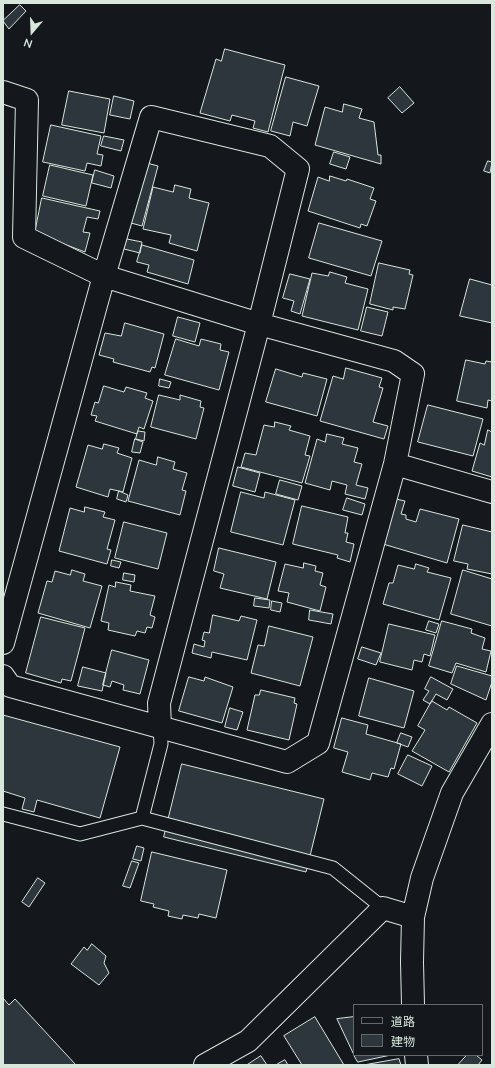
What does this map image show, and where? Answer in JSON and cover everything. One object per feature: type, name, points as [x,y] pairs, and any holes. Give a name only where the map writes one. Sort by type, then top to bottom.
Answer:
[{"type":"street","points":[[3,92],[27,100],[24,238],[104,276],[259,324],[394,360],[413,374],[395,464],[318,743],[287,762],[10,686],[3,676]]},
{"type":"street","points":[[3,643],[104,276],[151,117],[270,146],[298,169],[259,324],[159,703],[160,726]]},
{"type":"street","points":[[395,464],[492,492]]},
{"type":"street","points":[[413,1004],[413,916],[422,878],[452,793],[492,724]]},
{"type":"street","points":[[205,1065],[248,1041],[383,908],[413,916]]},
{"type":"lane","points":[[142,818],[161,744],[160,726]]},
{"type":"lane","points":[[3,814],[80,834],[142,818],[333,868],[383,908]]},
{"type":"building","points":[[20,5],[26,11],[9,29],[3,21]]},
{"type":"building","points":[[225,49],[285,65],[268,132],[253,128],[255,121],[232,115],[230,121],[200,113],[216,59],[221,61]]},
{"type":"building","points":[[286,77],[319,86],[307,126],[293,122],[290,136],[271,131]]},
{"type":"building","points":[[400,87],[414,103],[402,113],[388,98]]},
{"type":"building","points":[[69,91],[110,99],[104,133],[62,125]]},
{"type":"building","points":[[114,96],[134,101],[130,119],[110,115]]},
{"type":"building","points":[[344,104],[362,109],[359,118],[374,122],[378,155],[381,155],[381,164],[315,145],[325,107],[342,112]]},
{"type":"building","points":[[51,125],[101,136],[97,154],[103,155],[101,166],[87,163],[85,171],[43,162]]},
{"type":"building","points":[[104,136],[124,140],[121,151],[101,146]]},
{"type":"building","points":[[334,152],[350,157],[346,169],[330,164]]},
{"type":"building","points":[[488,161],[492,162],[490,173],[484,171]]},
{"type":"building","points":[[147,163],[158,166],[142,226],[131,223]]},
{"type":"building","points":[[50,165],[93,175],[86,206],[43,196]]},
{"type":"building","points":[[95,170],[114,176],[111,188],[92,183]]},
{"type":"building","points":[[330,176],[346,181],[347,179],[374,188],[370,199],[376,201],[367,226],[361,224],[360,228],[308,211],[318,177],[329,181]]},
{"type":"building","points":[[175,185],[191,189],[189,198],[209,203],[197,251],[169,243],[171,235],[143,229],[153,187],[173,192]]},
{"type":"building","points":[[42,198],[100,211],[98,219],[87,217],[83,232],[90,233],[85,252],[35,233]]},
{"type":"building","points":[[319,223],[382,241],[371,276],[309,258]]},
{"type":"building","points":[[127,239],[142,242],[140,253],[124,249]]},
{"type":"building","points":[[142,245],[194,260],[188,284],[147,272],[149,265],[137,262]]},
{"type":"building","points":[[379,263],[410,270],[409,274],[413,275],[405,309],[393,307],[393,310],[370,304]]},
{"type":"building","points":[[330,272],[347,277],[345,283],[368,289],[358,330],[302,316],[312,273],[328,276]]},
{"type":"building","points":[[290,274],[310,279],[300,314],[291,311],[294,301],[283,298]]},
{"type":"building","points":[[470,279],[492,285],[492,323],[460,316]]},
{"type":"building","points":[[367,307],[388,312],[382,336],[361,331]]},
{"type":"building","points":[[178,317],[200,323],[195,342],[173,336]]},
{"type":"building","points":[[125,323],[164,334],[155,368],[152,367],[150,372],[113,362],[114,359],[99,355],[105,333],[121,336]]},
{"type":"building","points":[[176,339],[199,346],[201,339],[221,344],[220,350],[229,352],[219,390],[165,375]]},
{"type":"building","points":[[466,360],[485,364],[486,361],[492,362],[492,401],[488,400],[487,408],[457,401]]},
{"type":"building","points":[[346,368],[382,378],[379,387],[383,388],[373,422],[388,426],[384,439],[320,421],[333,376],[343,379]]},
{"type":"building","points":[[276,369],[302,377],[303,373],[327,379],[317,416],[266,402]]},
{"type":"building","points":[[160,379],[171,382],[169,388],[159,386]]},
{"type":"building","points":[[104,386],[124,392],[126,387],[147,393],[145,398],[153,401],[144,429],[139,427],[137,434],[95,421],[97,416],[91,415],[95,402],[98,403]]},
{"type":"building","points":[[159,395],[180,400],[180,395],[201,401],[200,407],[204,408],[196,439],[151,427]]},
{"type":"building","points":[[428,405],[483,419],[473,456],[418,442]]},
{"type":"building","points":[[275,422],[291,426],[289,430],[310,436],[305,455],[310,456],[302,483],[241,467],[245,453],[256,455],[264,425],[274,427]]},
{"type":"building","points":[[488,430],[492,432],[492,477],[472,471],[480,443],[484,445]]},
{"type":"building","points":[[138,431],[145,432],[144,441],[136,439]]},
{"type":"building","points":[[327,434],[344,438],[342,444],[358,448],[354,462],[362,464],[356,485],[368,488],[365,499],[345,494],[347,485],[332,481],[330,490],[305,483],[317,439],[325,442]]},
{"type":"building","points":[[135,439],[143,442],[140,453],[132,452]]},
{"type":"building","points":[[104,444],[119,448],[117,453],[132,458],[123,492],[110,489],[108,497],[76,487],[88,445],[102,449]]},
{"type":"building","points":[[158,457],[175,462],[173,469],[187,473],[182,490],[186,491],[180,515],[128,501],[139,460],[156,465]]},
{"type":"building","points":[[238,467],[260,473],[255,492],[233,486]]},
{"type":"building","points":[[280,480],[302,486],[298,500],[276,494]]},
{"type":"building","points":[[119,491],[128,495],[126,502],[117,499]]},
{"type":"building","points":[[241,492],[264,498],[265,492],[295,500],[283,545],[231,532]]},
{"type":"building","points":[[347,498],[365,504],[362,515],[343,510]]},
{"type":"building","points":[[396,499],[405,501],[401,514],[406,515],[406,519],[416,522],[420,509],[459,519],[447,563],[383,544]]},
{"type":"building","points":[[302,506],[348,517],[345,533],[348,533],[346,542],[354,544],[350,562],[337,558],[338,555],[293,544]]},
{"type":"building","points":[[85,507],[105,512],[103,517],[115,520],[107,549],[111,550],[107,564],[59,551],[70,508],[84,512]]},
{"type":"building","points":[[124,522],[167,533],[158,569],[115,558]]},
{"type":"building","points":[[463,525],[492,532],[492,574],[467,569],[468,564],[454,561]]},
{"type":"building","points":[[219,548],[276,562],[267,599],[220,588],[224,574],[214,571]]},
{"type":"building","points":[[112,560],[121,562],[119,568],[111,566]]},
{"type":"building","points":[[304,563],[316,566],[315,571],[323,573],[320,585],[326,587],[320,611],[287,602],[289,593],[278,591],[285,564],[303,568]]},
{"type":"building","points":[[416,564],[429,568],[427,572],[451,578],[439,620],[383,604],[389,583],[393,583],[398,565],[414,569]]},
{"type":"building","points":[[72,570],[85,574],[83,581],[102,586],[90,628],[38,613],[47,581],[52,582],[55,571],[70,575]]},
{"type":"building","points":[[463,570],[492,579],[492,626],[451,614]]},
{"type":"building","points":[[124,573],[135,575],[134,582],[123,580]]},
{"type":"building","points":[[116,582],[131,585],[130,591],[155,596],[150,615],[155,617],[152,628],[147,627],[145,633],[137,631],[135,636],[108,630],[109,623],[101,621],[109,585],[115,587]]},
{"type":"building","points":[[255,598],[270,600],[269,608],[254,606]]},
{"type":"building","points":[[272,601],[282,603],[280,612],[271,610]]},
{"type":"building","points":[[310,610],[333,614],[331,624],[309,620]]},
{"type":"building","points":[[213,615],[239,621],[241,616],[257,620],[247,660],[212,652],[211,658],[192,653],[194,644],[204,647],[205,641],[202,640],[204,632],[209,633]]},
{"type":"building","points":[[41,617],[85,628],[71,681],[62,679],[61,683],[26,673]]},
{"type":"building","points":[[429,621],[439,624],[436,633],[426,630]]},
{"type":"building","points":[[442,621],[472,629],[471,633],[485,638],[482,649],[491,651],[486,672],[456,663],[452,673],[429,666]]},
{"type":"building","points":[[389,624],[435,635],[430,656],[424,654],[422,662],[414,660],[412,670],[380,662]]},
{"type":"building","points":[[269,626],[313,637],[300,686],[251,673],[258,645],[264,646]]},
{"type":"building","points":[[362,647],[381,653],[376,665],[358,659]]},
{"type":"building","points":[[112,650],[149,660],[140,694],[123,690],[124,685],[112,681],[110,687],[103,685]]},
{"type":"building","points":[[457,666],[492,676],[492,682],[486,700],[451,684]]},
{"type":"building","points":[[83,667],[106,673],[102,691],[78,686]]},
{"type":"building","points":[[189,677],[204,681],[205,677],[233,687],[222,723],[179,711]]},
{"type":"building","points":[[431,677],[453,689],[447,700],[436,694],[430,704],[423,700],[429,691],[425,689]]},
{"type":"building","points":[[369,678],[414,691],[404,728],[359,716]]},
{"type":"building","points":[[261,690],[295,698],[294,703],[297,704],[289,740],[247,730],[255,695],[259,695]]},
{"type":"building","points":[[432,701],[447,710],[449,707],[477,723],[449,772],[412,751],[425,730],[418,726]]},
{"type":"building","points":[[230,708],[243,712],[237,730],[225,727]]},
{"type":"building","points":[[3,715],[120,747],[100,818],[37,800],[34,812],[22,809],[25,798],[3,791]]},
{"type":"building","points":[[342,718],[368,725],[366,734],[401,744],[394,769],[391,768],[388,777],[372,773],[370,780],[342,772],[348,752],[334,748]]},
{"type":"building","points":[[401,733],[412,737],[408,747],[397,743]]},
{"type":"building","points":[[408,755],[432,766],[422,786],[398,774]]},
{"type":"building","points":[[182,764],[324,799],[306,872],[164,837]]},
{"type":"building","points":[[137,846],[144,848],[141,861],[133,859]]},
{"type":"building","points":[[152,852],[227,870],[216,918],[199,914],[198,918],[183,915],[182,919],[168,916],[169,911],[153,907],[154,904],[141,901]]},
{"type":"building","points":[[132,861],[139,863],[130,888],[123,886]]},
{"type":"building","points":[[38,878],[45,883],[29,907],[22,902]]},
{"type":"building","points":[[92,944],[106,956],[104,963],[109,973],[99,985],[71,964],[84,947],[87,950]]},
{"type":"building","points":[[3,998],[9,1005],[15,999],[76,1065],[3,1065]]},
{"type":"building","points":[[315,1017],[344,1065],[302,1065],[284,1036]]},
{"type":"building","points":[[353,1017],[353,1053],[337,1019]]},
{"type":"building","points":[[261,1056],[267,1065],[247,1065]]},
{"type":"building","points":[[355,1056],[386,1056],[358,1062]]},
{"type":"building","points":[[466,1056],[477,1056],[482,1060],[478,1065],[458,1065]]},
{"type":"building","points":[[399,1059],[401,1065],[364,1065]]},
{"type":"building","points":[[285,1060],[288,1065],[276,1065]]}]
